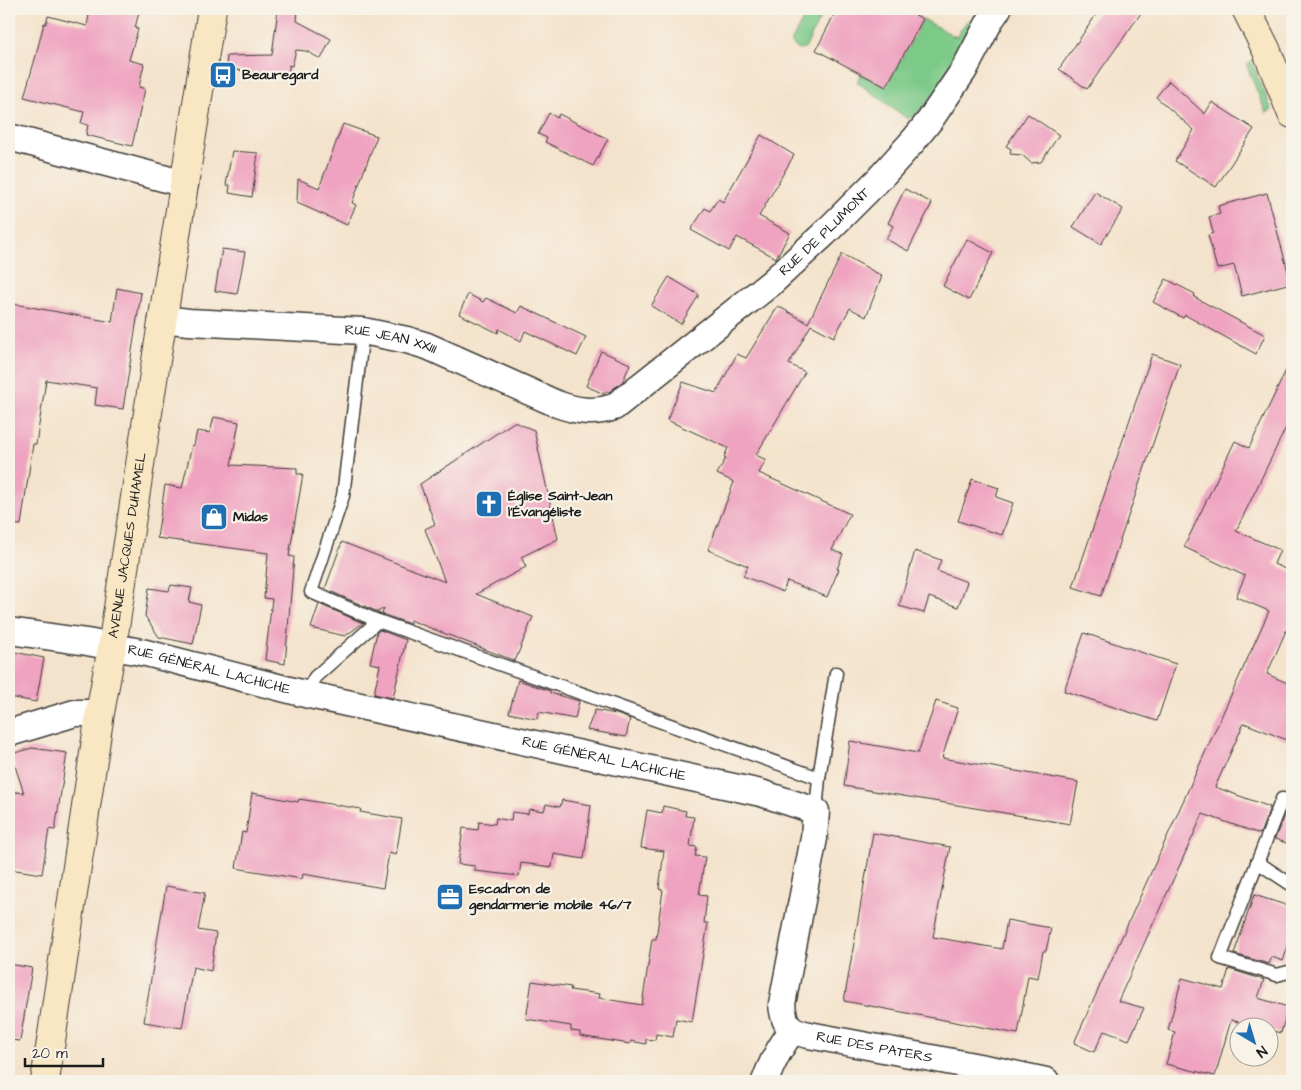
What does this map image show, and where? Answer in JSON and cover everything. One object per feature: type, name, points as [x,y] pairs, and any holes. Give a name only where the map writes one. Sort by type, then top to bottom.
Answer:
[{"type":"main road","name":"AVENUE JACQUES DUHAMEL","points":[[45,1081],[100,713],[212,9]]},
{"type":"main road","points":[[1249,10],[1292,114]]},
{"type":"street","name":"RUE DE PLUMONT","points":[[605,410],[614,408],[622,402],[771,282],[824,234],[879,179],[930,120],[964,70],[998,9]]},
{"type":"street","points":[[9,137],[185,184]]},
{"type":"street","name":"RUE JEAN XXIII","points":[[162,319],[363,331],[407,340],[427,346],[557,404],[574,410],[590,412],[605,410]]},
{"type":"street","name":"RUE GÉNÉRAL LACHICHE","points":[[9,631],[146,653],[305,694],[761,793],[816,811]]},
{"type":"street","points":[[9,733],[75,713],[100,713]]},
{"type":"street","points":[[765,1081],[775,1057],[793,1030],[783,1016],[782,1004],[814,838],[816,811]]},
{"type":"street","name":"RUE DES PATERS","points":[[793,1030],[809,1035],[1046,1081]]},
{"type":"lane","points":[[363,331],[342,496],[311,592],[378,621],[819,778]]},
{"type":"lane","points":[[305,694],[315,677],[378,621]]},
{"type":"lane","points":[[816,811],[819,778],[836,673]]},
{"type":"lane","points":[[1292,800],[1282,799],[1220,958],[1277,975],[1292,971]]},
{"type":"lane","points":[[1257,862],[1292,885]]},
{"type":"green space","points":[[809,9],[824,9],[806,47],[799,50],[792,44],[792,40]]},
{"type":"green space","points":[[923,19],[956,37],[967,21],[972,20],[977,23],[950,75],[918,114],[908,119],[857,82],[861,74],[886,87]]},
{"type":"green space","points":[[1251,61],[1272,110],[1266,113],[1246,64]]},
{"type":"building","points":[[90,9],[126,9],[139,12],[135,28],[138,29],[129,60],[144,64],[139,87],[145,89],[132,146],[86,135],[88,125],[81,123],[84,112],[24,97],[44,23],[46,24],[48,16],[87,26]]},
{"type":"building","points":[[278,9],[298,9],[297,21],[331,39],[321,59],[306,51],[296,50],[292,66],[289,65],[289,76],[226,69],[227,56],[272,55]]},
{"type":"building","points":[[837,9],[904,9],[923,19],[886,87],[816,50]]},
{"type":"building","points":[[1100,9],[1144,9],[1087,89],[1059,69]]},
{"type":"building","points":[[1169,81],[1205,114],[1212,102],[1254,129],[1216,187],[1175,161],[1194,130],[1156,97]]},
{"type":"building","points":[[549,113],[557,118],[559,114],[608,139],[593,166],[545,142],[547,138],[538,134]]},
{"type":"building","points":[[1028,114],[1059,135],[1041,162],[1031,163],[1022,155],[1010,154],[1011,149],[1006,146]]},
{"type":"building","points":[[343,124],[377,136],[352,203],[356,205],[347,225],[297,203],[298,179],[319,188]]},
{"type":"building","points":[[761,135],[794,155],[759,216],[790,233],[776,258],[737,237],[729,251],[691,230],[705,208],[710,211],[718,199],[723,202]]},
{"type":"building","points":[[232,151],[258,153],[252,197],[229,193],[230,185],[226,185]]},
{"type":"building","points":[[905,189],[932,203],[908,251],[886,239],[893,226],[888,223]]},
{"type":"building","points":[[1095,192],[1123,209],[1101,244],[1073,227]]},
{"type":"building","points":[[1267,193],[1291,283],[1242,296],[1234,265],[1217,269],[1208,235],[1213,233],[1209,217],[1220,214],[1218,206]]},
{"type":"building","points":[[967,239],[993,253],[969,300],[943,286]]},
{"type":"building","points":[[222,249],[245,252],[237,294],[215,291]]},
{"type":"building","points":[[842,254],[882,276],[866,317],[850,308],[834,337],[811,325],[789,364],[805,372],[756,455],[766,460],[759,473],[850,514],[832,550],[843,554],[827,597],[787,581],[783,592],[743,576],[748,566],[708,550],[734,482],[717,474],[726,458],[724,457],[728,448],[667,420],[683,382],[716,393],[737,354],[746,358],[778,306],[808,323]]},
{"type":"building","points":[[669,277],[699,295],[681,324],[651,306]]},
{"type":"building","points":[[1166,279],[1195,294],[1194,297],[1265,335],[1256,354],[1185,315],[1183,318],[1153,302]]},
{"type":"building","points":[[117,288],[141,293],[123,409],[95,405],[97,388],[46,380],[36,444],[33,444],[21,525],[9,524],[9,303],[112,322]]},
{"type":"building","points":[[468,294],[483,302],[486,298],[517,313],[521,306],[586,337],[577,356],[525,331],[521,341],[499,329],[498,333],[459,314]]},
{"type":"building","points":[[601,351],[630,364],[623,381],[604,394],[586,386]]},
{"type":"building","points":[[1152,354],[1180,364],[1101,596],[1073,587]]},
{"type":"building","points":[[1292,358],[1292,415],[1236,531],[1280,550],[1274,564],[1292,572],[1292,617],[1267,674],[1292,685],[1292,742],[1244,723],[1215,787],[1270,807],[1260,834],[1203,814],[1118,1001],[1144,1008],[1129,1040],[1104,1031],[1094,1052],[1074,1043],[1269,611],[1236,597],[1245,576],[1184,547],[1235,441],[1249,448]]},
{"type":"building","points":[[214,417],[239,422],[231,465],[297,468],[297,474],[303,474],[289,556],[294,557],[285,664],[265,660],[272,599],[264,598],[268,553],[157,538],[165,485],[182,488],[197,431],[210,433]]},
{"type":"building","points":[[514,422],[534,430],[558,539],[521,557],[526,567],[476,594],[533,617],[515,661],[410,620],[410,624],[382,614],[384,608],[378,612],[325,589],[342,542],[445,582],[425,529],[435,524],[420,484]]},
{"type":"building","points":[[972,479],[999,488],[996,497],[1013,503],[1002,535],[958,521]]},
{"type":"building","points":[[915,551],[941,560],[937,571],[967,582],[958,607],[929,597],[924,613],[899,606]]},
{"type":"building","points":[[171,585],[192,588],[189,602],[201,605],[193,644],[159,637],[145,616],[149,588],[169,591]]},
{"type":"building","points":[[319,604],[363,623],[345,636],[311,628]]},
{"type":"building","points":[[380,630],[406,640],[393,698],[374,694],[380,665],[370,663],[377,632]]},
{"type":"building","points":[[1084,633],[1176,664],[1157,721],[1064,691]]},
{"type":"building","points":[[9,651],[44,658],[36,702],[9,697]]},
{"type":"building","points":[[518,680],[550,691],[550,693],[579,701],[575,719],[539,712],[537,719],[509,713]]},
{"type":"building","points":[[936,701],[958,708],[942,758],[1078,782],[1070,824],[844,786],[850,741],[918,753]]},
{"type":"building","points":[[595,710],[630,719],[626,737],[587,730]]},
{"type":"building","points":[[32,748],[67,753],[55,830],[49,829],[42,874],[9,869],[12,834],[10,833],[11,822],[9,822],[9,791],[24,793],[11,754]]},
{"type":"building","points":[[252,793],[298,802],[299,799],[361,809],[360,812],[402,819],[396,855],[389,853],[383,888],[303,874],[302,879],[236,868],[242,832],[246,833]]},
{"type":"building","points":[[562,800],[591,805],[584,859],[554,854],[552,867],[521,863],[519,876],[475,871],[475,866],[458,864],[463,828],[478,830],[479,822],[495,824],[496,818],[511,821],[512,812],[528,814],[529,809],[544,811],[546,804],[560,807]]},
{"type":"building","points":[[663,806],[686,811],[685,816],[694,817],[690,846],[697,847],[695,856],[705,857],[699,895],[707,896],[704,923],[708,923],[692,1022],[676,1019],[673,1037],[656,1034],[655,1040],[646,1039],[646,1044],[631,1041],[630,1044],[580,1036],[580,1032],[571,1031],[571,1026],[526,1019],[532,981],[571,987],[570,990],[600,994],[599,998],[642,1005],[652,939],[656,939],[663,890],[659,889],[664,851],[641,848],[647,810],[662,813]]},
{"type":"building","points":[[1285,812],[1292,815],[1292,845],[1275,839]]},
{"type":"building","points":[[873,833],[950,847],[933,937],[1002,949],[1007,920],[1051,928],[1046,951],[1043,951],[1038,978],[1028,976],[1018,1034],[844,1001]]},
{"type":"building","points":[[166,886],[205,893],[198,930],[216,933],[211,971],[193,967],[182,1028],[144,1022]]},
{"type":"building","points":[[1254,895],[1292,907],[1292,934],[1283,961],[1272,957],[1269,964],[1234,954]]},
{"type":"building","points":[[9,964],[32,968],[20,1041],[9,1040]]},
{"type":"building","points":[[1229,969],[1264,980],[1258,998],[1288,1007],[1281,1033],[1278,1032],[1278,1018],[1228,1018],[1228,1030],[1215,1076],[1166,1064],[1175,1032],[1168,1030],[1182,978],[1223,989]]},
{"type":"place","name":"Beauregard","points":[[223,75]]},
{"type":"place","name":"Église Saint-Jean l'Évangéliste","points":[[489,504]]},
{"type":"place","name":"Midas","points":[[214,517]]},
{"type":"place","name":"Escadron de gendarmerie mobile 46/7","points":[[450,897]]}]
